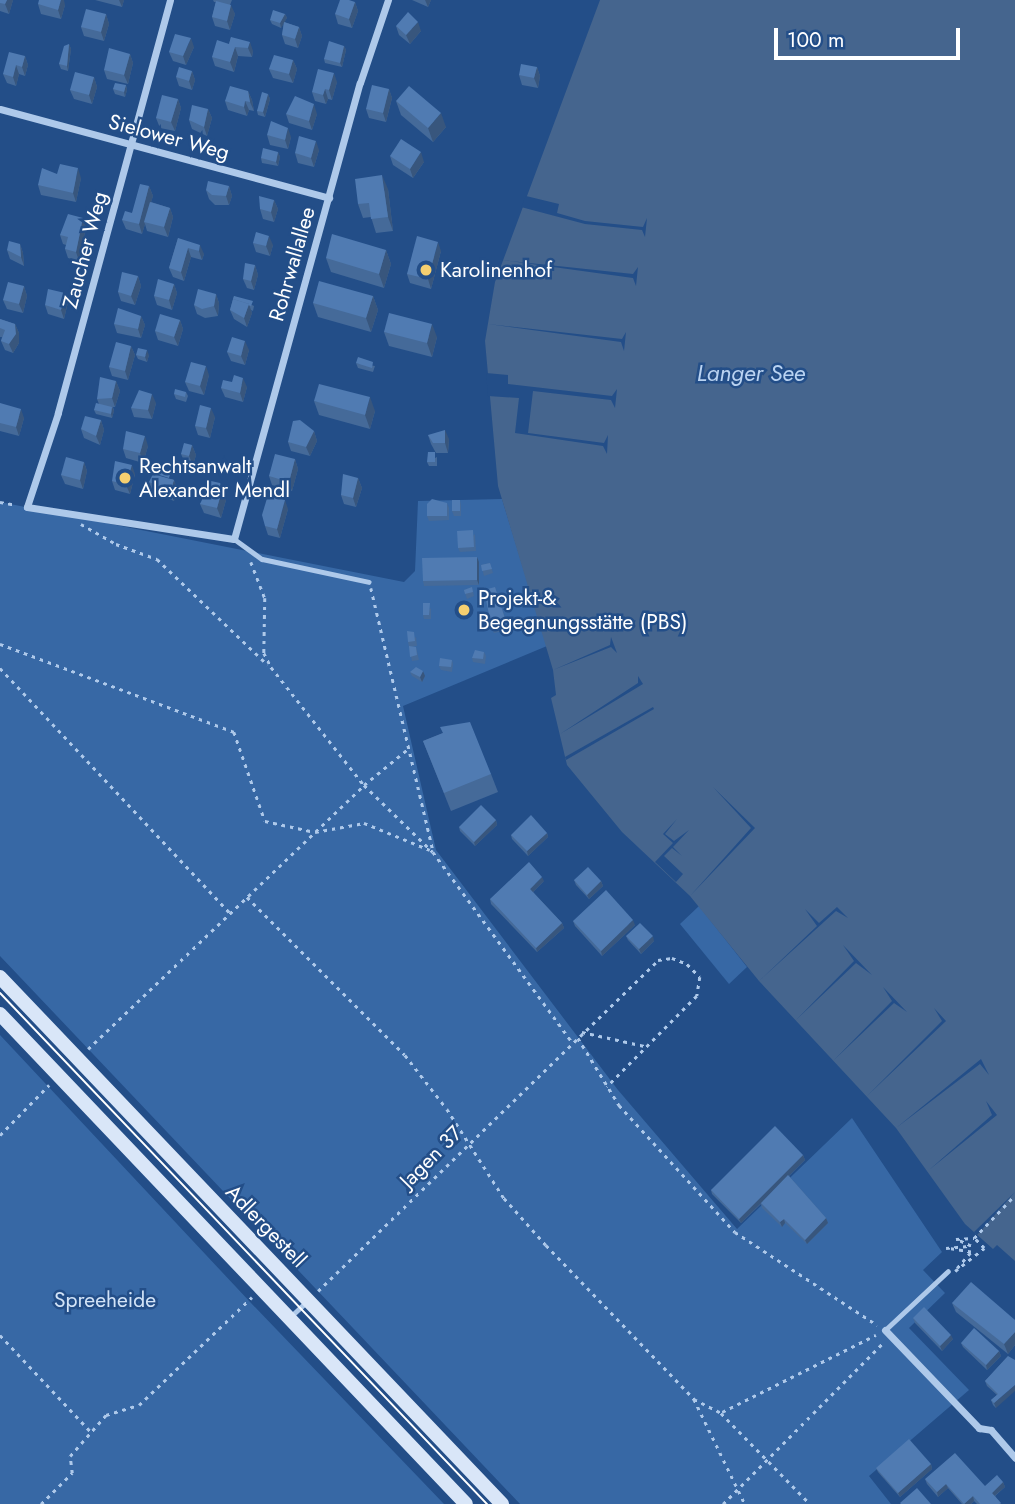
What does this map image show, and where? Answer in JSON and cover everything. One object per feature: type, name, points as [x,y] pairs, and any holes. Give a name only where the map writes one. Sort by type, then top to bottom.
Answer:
[{"type":"main road","name":"Adlergestell","points":[[0,977],[502,1504]]},
{"type":"main road","points":[[0,1014],[466,1504]]},
{"type":"street","name":"Zaucher Weg","points":[[27,508],[58,413],[170,0]]},
{"type":"street","name":"Rohrwallallee","points":[[234,539],[329,198],[388,0]]},
{"type":"street","name":"Sielower Weg","points":[[0,109],[329,198]]},
{"type":"street","points":[[27,508],[234,539]]},
{"type":"street","points":[[888,1333],[979,1428],[990,1430],[1015,1458]]},
{"type":"lane","points":[[234,539],[262,559],[369,582]]},
{"type":"lane","points":[[888,1333],[951,1271]]},
{"type":"lane","points":[[289,1318],[308,1300]]},
{"type":"path","points":[[0,502],[27,508]]},
{"type":"path","points":[[74,515],[86,530],[157,559],[271,667],[364,785],[433,852],[572,1042]]},
{"type":"path","points":[[250,561],[265,598],[264,653],[271,667]]},
{"type":"path","points":[[369,582],[433,852]]},
{"type":"path","points":[[0,644],[234,732],[265,821],[315,832],[364,823],[433,852]]},
{"type":"path","points":[[0,667],[230,913]]},
{"type":"path","points":[[78,1059],[364,785],[410,748]]},
{"type":"path","points":[[247,897],[405,1055],[512,1208],[694,1399],[745,1504]]},
{"type":"path","name":"Jagen 37","points":[[308,1300],[658,960],[672,958],[700,977],[697,996],[644,1046]]},
{"type":"path","points":[[582,1032],[644,1046],[607,1087]]},
{"type":"path","points":[[578,1037],[607,1087],[669,1164],[735,1232],[888,1333]]},
{"type":"path","points":[[0,1135],[51,1083]]},
{"type":"path","points":[[959,1266],[971,1252],[946,1248],[971,1246],[956,1240],[974,1238],[1015,1195]]},
{"type":"path","points":[[951,1271],[984,1248],[974,1238]]},
{"type":"path","points":[[41,1504],[72,1473],[69,1456],[106,1415],[139,1405],[252,1297]]},
{"type":"path","points":[[721,1413],[888,1333]]},
{"type":"path","points":[[723,1504],[888,1333]]},
{"type":"path","points":[[0,1335],[91,1432]]},
{"type":"path","points":[[694,1399],[721,1413],[810,1504]]},
{"type":"green space","points":[[502,499],[547,646],[403,706],[436,850],[618,1090],[737,1229],[852,1118],[942,1252],[923,1270],[945,1293],[909,1328],[969,1390],[869,1476],[891,1504],[520,1504],[0,956],[0,502],[404,582],[415,571],[418,501]]},
{"type":"green space","points":[[699,906],[747,967],[729,984],[680,924]]},
{"type":"green space","name":"Spreeheide","points":[[0,1035],[251,1303],[444,1504],[0,1504]]},
{"type":"water","name":"Langer See","points":[[600,0],[1015,0],[1015,1261],[997,1245],[993,1249],[965,1224],[896,1128],[759,981],[690,896],[622,832],[567,765],[551,698],[556,695],[553,670],[498,486],[485,341],[495,282]]},
{"type":"pier","points":[[526,196],[559,204],[557,213],[585,221],[643,227],[647,218],[645,237],[642,230],[585,224],[521,207]]},
{"type":"pier","points":[[502,260],[633,274],[638,267],[636,286],[633,278]]},
{"type":"pier","points":[[488,324],[622,339],[626,332],[624,351],[621,342]]},
{"type":"pier","points":[[486,373],[508,375],[508,384],[612,396],[617,389],[615,408],[611,400],[533,391],[528,433],[604,443],[608,435],[607,454],[603,446],[515,433],[519,398],[488,396]]},
{"type":"pier","points":[[611,637],[617,653],[611,647],[553,670],[610,645]]},
{"type":"pier","points":[[638,676],[643,684],[560,734],[638,683]]},
{"type":"pier","points":[[653,707],[654,709],[566,760],[565,757]]},
{"type":"pier","points":[[713,787],[755,828],[690,896],[751,828]]},
{"type":"pier","points":[[677,819],[665,834],[674,841],[689,830],[673,847],[682,856],[672,848],[664,856],[683,874],[676,882],[655,862],[673,843],[663,834]]},
{"type":"pier","points":[[837,907],[848,918],[836,911],[759,981],[817,926],[805,909],[819,923]]},
{"type":"pier","points":[[843,945],[872,975],[856,963],[796,1020],[854,961]]},
{"type":"pier","points":[[883,987],[907,1012],[894,1003],[834,1060],[892,1001]]},
{"type":"pier","points":[[934,1008],[946,1021],[867,1096],[942,1021]]},
{"type":"pier","points":[[981,1059],[989,1075],[980,1064],[896,1128]]},
{"type":"pier","points":[[986,1101],[997,1115],[929,1170],[992,1115]]},
{"type":"pier","points":[[1015,1192],[977,1235],[974,1232]]},
{"type":"building","points":[[39,0],[61,0],[58,10],[38,4]]},
{"type":"building","points":[[340,0],[355,2],[349,19],[335,14]]},
{"type":"building","points":[[216,1],[231,5],[227,21],[212,17]]},
{"type":"building","points":[[86,9],[106,14],[101,32],[81,27]]},
{"type":"building","points":[[273,10],[285,14],[280,23],[270,20]]},
{"type":"building","points":[[408,12],[418,22],[406,35],[396,26]]},
{"type":"building","points":[[284,22],[299,27],[295,39],[282,35]]},
{"type":"building","points":[[175,34],[191,38],[183,56],[169,52]]},
{"type":"building","points":[[231,37],[250,42],[248,48],[235,47],[230,62],[212,57],[217,40],[229,44]]},
{"type":"building","points":[[329,41],[344,46],[340,63],[324,59]]},
{"type":"building","points":[[69,44],[67,66],[59,64],[64,46]]},
{"type":"building","points":[[109,48],[130,54],[124,75],[104,70]]},
{"type":"building","points":[[9,52],[25,56],[22,67],[16,65],[13,77],[3,74]]},
{"type":"building","points":[[274,55],[293,60],[289,74],[269,69]]},
{"type":"building","points":[[521,64],[537,67],[534,78],[519,75]]},
{"type":"building","points":[[179,67],[192,71],[189,81],[176,77]]},
{"type":"building","points":[[318,69],[334,73],[329,90],[325,89],[323,95],[312,92]]},
{"type":"building","points":[[75,72],[94,77],[89,95],[70,90]]},
{"type":"building","points":[[115,83],[126,85],[124,92],[113,89]]},
{"type":"building","points":[[372,85],[389,89],[383,113],[366,109]]},
{"type":"building","points":[[230,86],[248,91],[250,102],[245,101],[244,107],[225,101]]},
{"type":"building","points":[[409,86],[441,113],[428,128],[396,101]]},
{"type":"building","points":[[262,92],[268,94],[263,112],[257,111]]},
{"type":"building","points":[[162,95],[178,99],[171,122],[156,118]]},
{"type":"building","points":[[295,96],[314,104],[309,121],[286,114]]},
{"type":"building","points":[[192,105],[208,109],[204,127],[189,120]]},
{"type":"building","points":[[271,121],[288,128],[285,140],[267,135]]},
{"type":"building","points":[[299,136],[316,141],[311,158],[295,153]]},
{"type":"building","points":[[401,139],[421,152],[410,169],[390,156]]},
{"type":"building","points":[[263,148],[278,152],[276,162],[261,158]]},
{"type":"building","points":[[60,164],[78,168],[73,193],[38,185],[42,168],[57,174]]},
{"type":"building","points":[[382,175],[388,217],[371,219],[369,203],[358,204],[355,179]]},
{"type":"building","points":[[208,181],[229,186],[226,196],[212,195],[206,190]]},
{"type":"building","points":[[140,184],[149,186],[139,224],[122,220],[125,211],[132,213]]},
{"type":"building","points":[[259,196],[274,200],[271,212],[260,209]]},
{"type":"building","points":[[150,202],[170,208],[164,227],[144,222]]},
{"type":"building","points":[[68,214],[83,218],[76,252],[65,249],[68,237],[60,235]]},
{"type":"building","points":[[256,232],[269,236],[266,246],[253,243]]},
{"type":"building","points":[[332,234],[386,250],[379,274],[326,258]]},
{"type":"building","points":[[417,236],[438,242],[428,279],[407,274]]},
{"type":"building","points":[[178,238],[200,245],[199,251],[188,248],[181,272],[169,268]]},
{"type":"building","points":[[9,241],[20,244],[21,257],[7,250]]},
{"type":"building","points":[[245,263],[255,265],[251,281],[243,279]]},
{"type":"building","points":[[122,272],[138,276],[131,296],[118,292]]},
{"type":"building","points":[[158,279],[174,284],[169,300],[154,296]]},
{"type":"building","points":[[319,281],[373,296],[366,318],[313,303]]},
{"type":"building","points":[[8,282],[24,286],[19,304],[3,300]]},
{"type":"building","points":[[48,289],[65,293],[61,310],[45,305]]},
{"type":"building","points":[[198,289],[216,294],[214,306],[202,309],[194,305]]},
{"type":"building","points":[[234,296],[253,301],[251,306],[233,299]]},
{"type":"building","points":[[233,299],[249,304],[244,318],[230,310]]},
{"type":"building","points":[[118,308],[141,316],[138,329],[114,324]]},
{"type":"building","points":[[389,313],[432,324],[427,343],[384,332]]},
{"type":"building","points":[[160,314],[180,320],[174,337],[155,331]]},
{"type":"building","points":[[0,319],[15,324],[16,334],[9,344],[1,341],[5,330],[0,328]]},
{"type":"building","points":[[232,337],[245,341],[241,356],[227,352]]},
{"type":"building","points":[[116,342],[131,346],[125,371],[109,367]]},
{"type":"building","points":[[138,348],[147,350],[145,357],[136,355]]},
{"type":"building","points":[[358,357],[373,362],[372,368],[356,363]]},
{"type":"building","points":[[191,362],[206,366],[200,386],[185,382]]},
{"type":"building","points":[[234,375],[243,378],[240,393],[221,388],[223,380],[232,382]]},
{"type":"building","points":[[100,377],[116,381],[112,398],[97,399]]},
{"type":"building","points":[[319,384],[370,397],[365,415],[314,401]]},
{"type":"building","points":[[175,389],[186,392],[185,397],[174,394]]},
{"type":"building","points":[[139,390],[152,394],[148,410],[131,408]]},
{"type":"building","points":[[0,403],[21,409],[16,427],[0,423]]},
{"type":"building","points":[[96,403],[112,407],[111,414],[94,410]]},
{"type":"building","points":[[200,405],[211,408],[206,428],[195,426]]},
{"type":"building","points":[[85,416],[101,420],[96,436],[81,429]]},
{"type":"building","points":[[300,420],[314,431],[306,447],[288,442],[293,421]]},
{"type":"building","points":[[445,430],[445,443],[433,443],[428,435]]},
{"type":"building","points":[[126,431],[145,436],[140,453],[123,449]]},
{"type":"building","points":[[184,443],[192,445],[189,456],[181,454]]},
{"type":"building","points":[[428,452],[435,452],[435,462],[427,462]]},
{"type":"building","points":[[275,454],[295,459],[289,482],[269,476]]},
{"type":"building","points":[[66,457],[84,462],[80,480],[61,475]]},
{"type":"building","points":[[115,461],[132,465],[126,485],[112,481]]},
{"type":"building","points":[[157,471],[170,474],[169,478],[156,474]]},
{"type":"building","points":[[153,474],[174,480],[170,492],[149,482]]},
{"type":"building","points":[[343,474],[358,478],[353,498],[341,495]]},
{"type":"building","points":[[211,481],[220,483],[222,490],[217,508],[200,504]]},
{"type":"building","points":[[268,495],[285,500],[277,529],[265,526],[262,515]]},
{"type":"building","points":[[432,499],[447,503],[447,516],[427,516],[427,504]]},
{"type":"building","points":[[452,500],[460,500],[460,511],[452,511]]},
{"type":"building","points":[[473,530],[474,547],[458,548],[457,531]]},
{"type":"building","points":[[477,557],[477,580],[423,581],[422,558]]},
{"type":"building","points":[[490,563],[492,569],[482,571],[481,565]]},
{"type":"building","points":[[472,587],[473,592],[465,594],[464,590]]},
{"type":"building","points":[[495,587],[507,625],[492,629],[484,590]]},
{"type":"building","points":[[423,603],[430,603],[429,615],[423,615]]},
{"type":"building","points":[[407,631],[414,632],[415,641],[408,642]]},
{"type":"building","points":[[409,646],[416,647],[417,655],[410,657]]},
{"type":"building","points":[[475,650],[484,652],[483,659],[472,658]]},
{"type":"building","points":[[440,658],[452,660],[451,667],[439,666]]},
{"type":"building","points":[[416,667],[423,671],[420,677],[410,672]]},
{"type":"building","points":[[470,722],[491,774],[444,793],[423,741],[443,733],[440,727]]},
{"type":"building","points":[[481,805],[496,820],[474,842],[459,827]]},
{"type":"building","points":[[531,815],[547,833],[527,851],[511,835]]},
{"type":"building","points":[[529,862],[542,877],[530,889],[562,923],[536,948],[490,899]]},
{"type":"building","points":[[588,867],[601,881],[587,895],[574,880]]},
{"type":"building","points":[[606,890],[633,920],[601,951],[573,921]]},
{"type":"building","points":[[640,923],[653,936],[639,949],[626,936]]},
{"type":"building","points":[[775,1126],[803,1155],[739,1219],[711,1190]]},
{"type":"building","points":[[788,1175],[826,1218],[805,1240],[784,1219],[780,1222],[761,1203]]},
{"type":"building","points":[[971,1282],[1015,1320],[1015,1332],[1004,1344],[952,1303]]},
{"type":"building","points":[[924,1307],[951,1335],[940,1346],[913,1318]]},
{"type":"building","points":[[974,1328],[999,1351],[986,1365],[961,1343]]},
{"type":"building","points":[[1008,1356],[1015,1360],[1015,1385],[994,1403],[991,1400],[998,1394],[985,1381]]},
{"type":"building","points":[[909,1439],[931,1464],[898,1493],[876,1468]]},
{"type":"building","points":[[955,1453],[985,1486],[997,1475],[1003,1482],[992,1493],[1001,1503],[980,1504],[973,1496],[964,1504],[946,1484],[937,1492],[925,1479]]},
{"type":"building","points":[[917,1488],[931,1504],[900,1503]]},
{"type":"tram line","points":[[0,993],[487,1504]]},
{"type":"place","name":"Karolinenhof","points":[[426,270]]},
{"type":"place","name":"Rechtsanwalt Alexander Mendl","points":[[125,478]]},
{"type":"place","name":"Projekt-& Begegnungsstätte (PBS)","points":[[464,610]]}]
